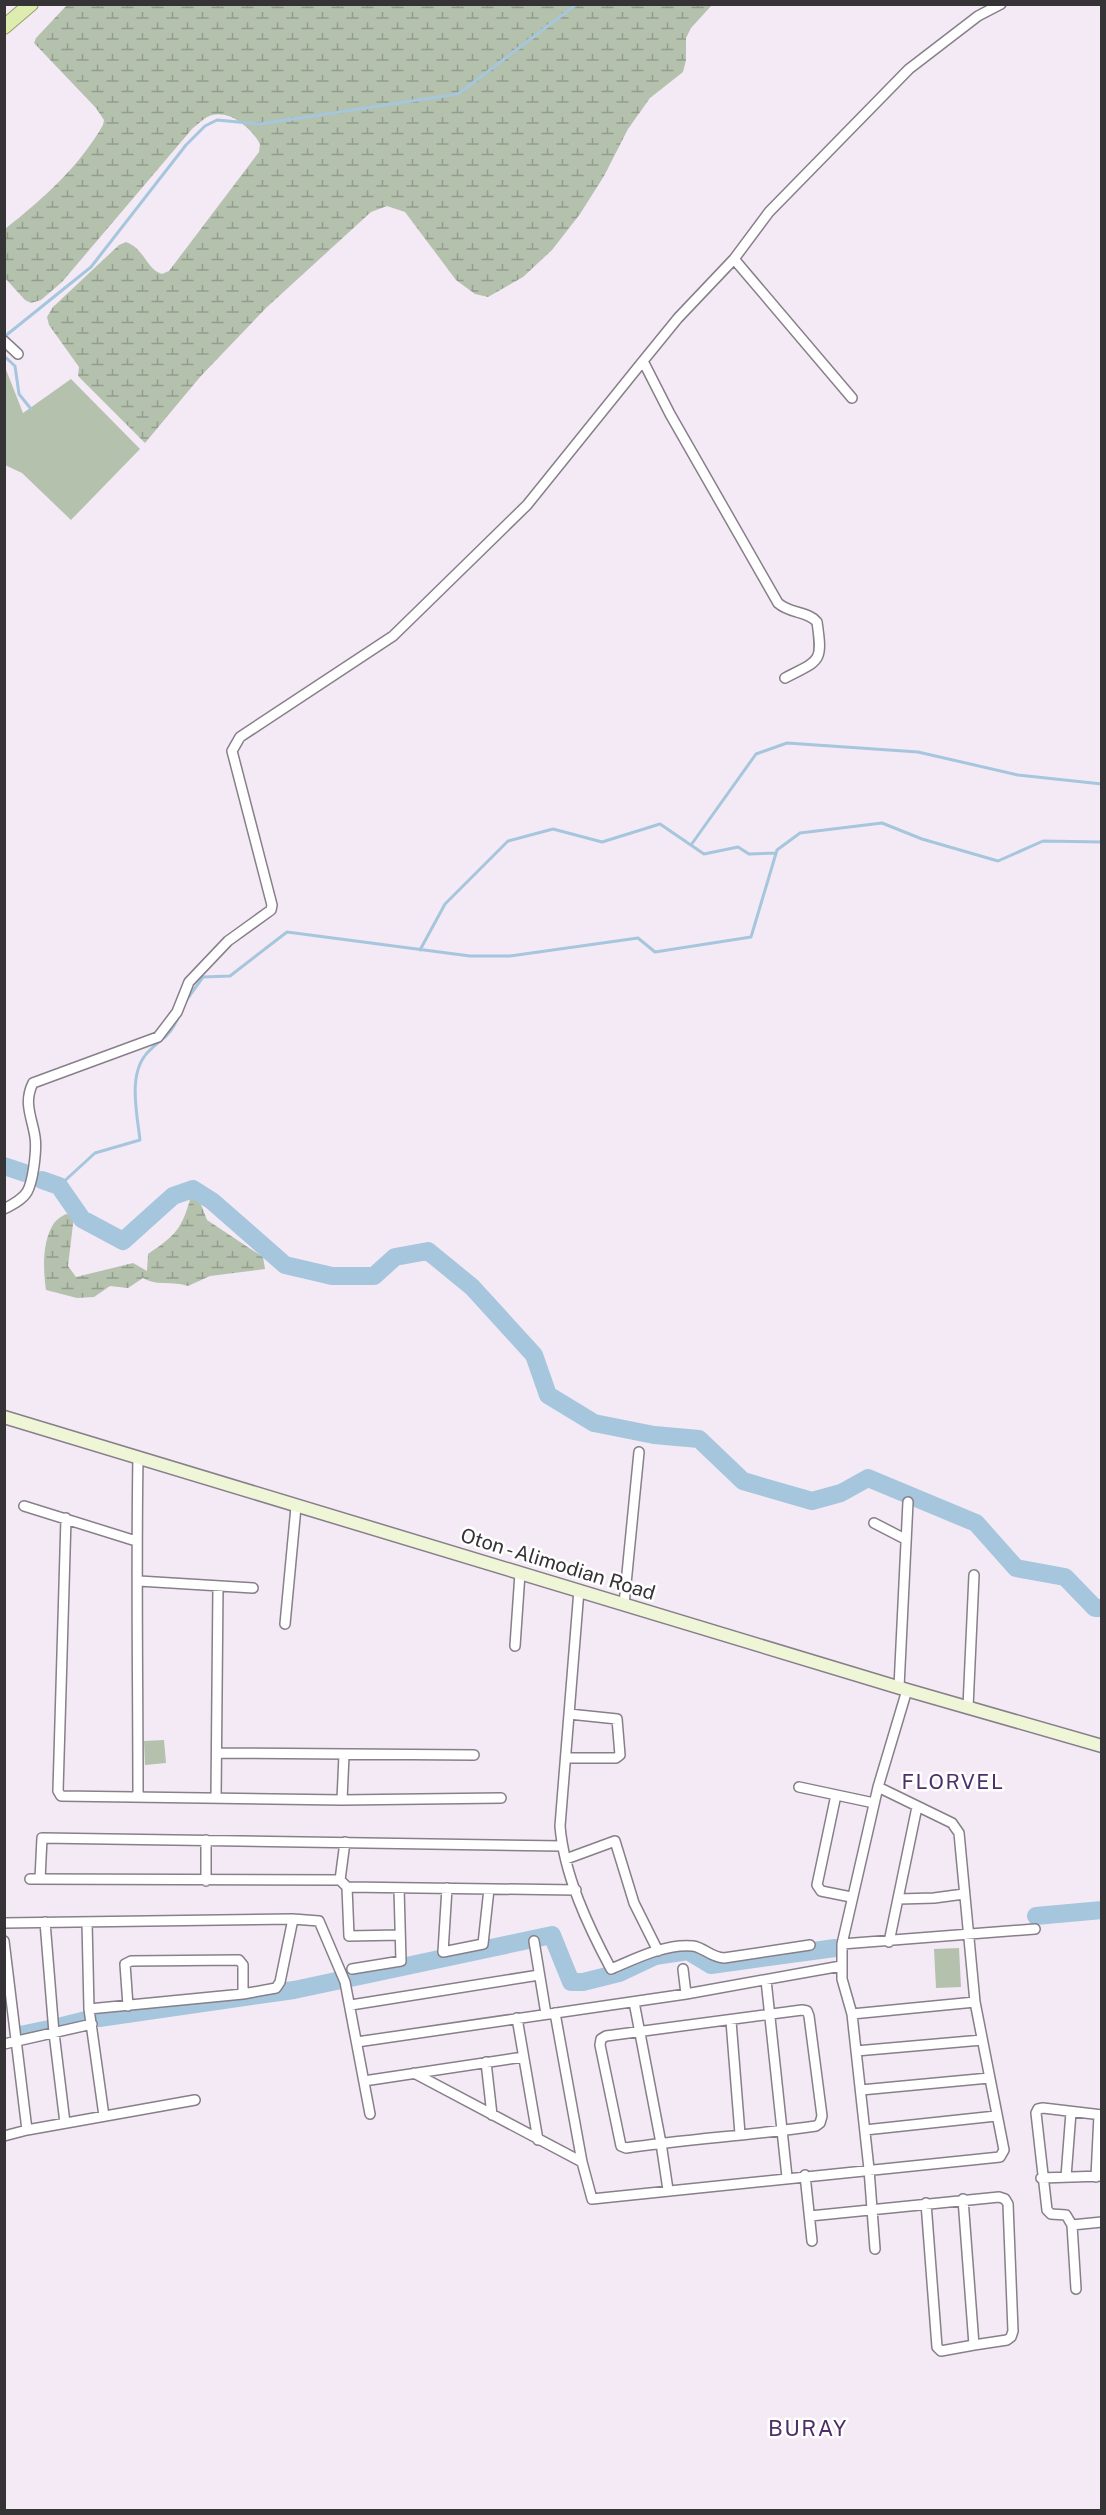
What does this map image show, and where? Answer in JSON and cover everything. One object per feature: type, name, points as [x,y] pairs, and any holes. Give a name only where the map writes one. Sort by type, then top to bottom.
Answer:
[{"type":"main road","points":[[4,27],[31,4]]},
{"type":"main road","name":"Oton - Alimodian Road","points":[[4,1417],[1101,1746]]},
{"type":"street","points":[[4,1209],[15,1204],[27,1192],[34,1162],[35,1139],[28,1111],[29,1092],[33,1083],[158,1037],[177,1012],[189,982],[228,941],[271,910],[272,905],[232,751],[234,744],[240,737],[393,636],[527,505],[678,318],[734,259],[770,212],[909,69],[978,16],[1001,4]]},
{"type":"street","points":[[734,259],[852,398]]},
{"type":"street","points":[[4,341],[18,354]]},
{"type":"street","points":[[643,361],[670,414],[778,603],[789,611],[811,617],[817,622],[821,651],[815,663],[785,678]]},
{"type":"street","points":[[624,1604],[639,1452]]},
{"type":"street","points":[[138,1457],[136,1541],[139,1581],[138,1797]]},
{"type":"street","points":[[875,2249],[869,2169],[852,2014],[841,1966],[842,1944],[851,1897],[903,1688],[905,1539],[908,1502]]},
{"type":"street","points":[[24,1506],[136,1541]]},
{"type":"street","points":[[285,1624],[296,1506]]},
{"type":"street","points":[[66,1518],[58,1791],[61,1796],[342,1800],[501,1798]]},
{"type":"street","points":[[874,1523],[905,1539]]},
{"type":"street","points":[[515,1646],[520,1573]]},
{"type":"street","points":[[968,1707],[974,1575]]},
{"type":"street","points":[[139,1581],[253,1587]]},
{"type":"street","points":[[216,1798],[219,1586]]},
{"type":"street","points":[[579,1590],[560,1826],[562,1846],[576,1890],[611,1969],[658,1951],[694,1946],[712,1957],[724,1958],[810,1945]]},
{"type":"street","points":[[566,1758],[616,1758],[620,1755],[618,1719],[569,1714]]},
{"type":"street","points":[[217,1753],[474,1755]]},
{"type":"street","points":[[342,1800],[344,1755]]},
{"type":"street","points":[[800,1786],[874,1803]]},
{"type":"street","points":[[534,1941],[539,1975],[550,2013],[592,2199],[805,2175],[1000,2157],[1004,2150],[975,2002],[959,1833],[957,1827],[878,1787]]},
{"type":"street","points":[[836,1795],[817,1885],[821,1891],[851,1897]]},
{"type":"street","points":[[889,1942],[917,1807]]},
{"type":"street","points":[[562,1846],[42,1838],[35,1879],[344,1883],[399,1888],[576,1890]]},
{"type":"street","points":[[206,1840],[206,1881]]},
{"type":"street","points":[[566,1858],[615,1841],[634,1902],[658,1951]]},
{"type":"street","points":[[345,1842],[344,1883],[349,1936],[400,1935]]},
{"type":"street","points":[[347,1975],[401,1961],[399,1888]]},
{"type":"street","points":[[447,1888],[443,1952],[483,1944],[489,1889]]},
{"type":"street","points":[[898,1899],[964,1894]]},
{"type":"street","points":[[89,2009],[243,1994],[276,1988],[293,1919]]},
{"type":"street","points":[[4,1923],[316,1920],[322,1924],[347,1975],[370,2114]]},
{"type":"street","points":[[45,1922],[54,2033],[65,2123]]},
{"type":"street","points":[[87,1922],[89,2009],[93,2024],[104,2116]]},
{"type":"street","points":[[842,1944],[1035,1929]]},
{"type":"street","points":[[4,1941],[27,2130]]},
{"type":"street","points":[[128,2006],[125,1964],[131,1961],[239,1960],[243,1965],[243,1994]]},
{"type":"street","points":[[357,2042],[686,1994],[841,1966]]},
{"type":"street","points":[[683,1970],[686,1994]]},
{"type":"street","points":[[351,2005],[539,1975]]},
{"type":"street","points":[[766,1980],[787,2177]]},
{"type":"street","points":[[634,2002],[668,2190]]},
{"type":"street","points":[[852,2014],[975,2002]]},
{"type":"street","points":[[807,2011],[822,2116],[820,2123],[816,2126],[782,2131],[626,2148],[621,2146],[600,2045],[601,2039],[606,2036],[771,2016],[807,2011]]},
{"type":"street","points":[[517,2018],[538,2140]]},
{"type":"street","points":[[731,2021],[740,2134]]},
{"type":"street","points":[[4,2044],[93,2024]]},
{"type":"street","points":[[856,2051],[982,2040]]},
{"type":"street","points":[[364,2081],[523,2057]]},
{"type":"street","points":[[486,2062],[492,2115]]},
{"type":"street","points":[[414,2073],[582,2162]]},
{"type":"street","points":[[861,2090],[989,2078]]},
{"type":"street","points":[[4,2136],[195,2100]]},
{"type":"street","points":[[1041,2178],[1099,2177],[1100,2115],[1043,2108],[1038,2109],[1036,2113],[1041,2178],[1048,2212],[1066,2215],[1072,2225],[1076,2289]]},
{"type":"street","points":[[1066,2177],[1071,2112]]},
{"type":"street","points":[[865,2130],[996,2116]]},
{"type":"street","points":[[805,2175],[812,2241]]},
{"type":"street","points":[[810,2216],[872,2209],[926,2203],[963,2199],[999,2197],[1005,2199],[1008,2204],[1013,2331],[1007,2340],[941,2351],[937,2348],[926,2203]]},
{"type":"street","points":[[963,2199],[974,2345]]},
{"type":"street","points":[[1072,2225],[1101,2222]]},
{"type":"green space","points":[[67,5],[712,5],[691,28],[686,38],[686,60],[683,72],[650,98],[628,129],[604,176],[580,214],[552,250],[523,277],[488,297],[475,294],[456,280],[405,212],[387,206],[371,212],[266,308],[200,377],[145,443],[78,376],[79,367],[49,325],[47,317],[53,307],[119,245],[126,242],[137,249],[152,268],[162,274],[169,271],[259,152],[260,144],[252,132],[233,118],[219,114],[204,119],[192,129],[62,282],[41,300],[31,303],[25,300],[5,278],[5,229],[46,194],[83,155],[104,120],[96,108],[34,43]]},
{"type":"green space","points":[[5,367],[23,413],[71,379],[140,449],[71,520],[22,473],[5,465]]},
{"type":"green space","points":[[191,1196],[198,1197],[207,1220],[263,1257],[265,1269],[210,1276],[188,1286],[153,1282],[143,1278],[128,1288],[110,1286],[94,1297],[77,1298],[46,1290],[45,1247],[50,1230],[61,1217],[66,1214],[74,1216],[68,1266],[76,1277],[133,1263],[147,1271],[148,1254],[177,1230]]},
{"type":"green space","points":[[164,1740],[166,1763],[145,1765],[144,1741]]},
{"type":"green space","points":[[959,1948],[961,1987],[936,1988],[934,1949]]},
{"type":"waterway","points":[[4,337],[91,267],[186,145],[205,126],[217,120],[260,124],[458,94],[577,4]]},
{"type":"waterway","points":[[4,356],[15,366],[19,394],[31,409]]},
{"type":"waterway","points":[[691,845],[756,754],[787,743],[918,752],[1018,775],[1102,784]]},
{"type":"waterway","points":[[185,1002],[203,977],[230,976],[287,932],[470,956],[510,956],[638,938],[655,952],[751,937],[777,850],[800,833],[882,823],[922,839],[998,861],[1043,841],[1102,842]]},
{"type":"waterway","points":[[420,950],[445,904],[508,841],[553,829],[602,842],[660,824],[704,854],[738,847],[749,854],[776,853]]},
{"type":"waterway","points":[[59,1186],[95,1153],[140,1140],[135,1093],[138,1070],[142,1060],[169,1033],[179,1016]]},
{"type":"waterway","points":[[4,1166],[25,1173]]},
{"type":"waterway","points":[[42,1180],[59,1186],[82,1219],[123,1241],[173,1196],[193,1189],[212,1201],[285,1265],[332,1276],[374,1276],[395,1257],[428,1251],[472,1287],[534,1355],[548,1395],[594,1423],[654,1435],[699,1439],[743,1481],[812,1501],[841,1493],[868,1478],[976,1523],[1016,1568],[1065,1577],[1095,1608],[1102,1608]]},
{"type":"waterway","points":[[1036,1916],[1102,1910]]},
{"type":"waterway","points":[[99,2018],[294,1990],[552,1935],[571,1982],[583,1982],[619,1973],[655,1956],[688,1951],[711,1965],[835,1948]]},
{"type":"waterway","points":[[58,2027],[86,2020]]},
{"type":"waterway","points":[[20,2035],[49,2029]]},
{"type":"district","name":"FLORVEL","points":[[953,1781]]},
{"type":"district","name":"BURAY","points":[[808,2428]]}]
